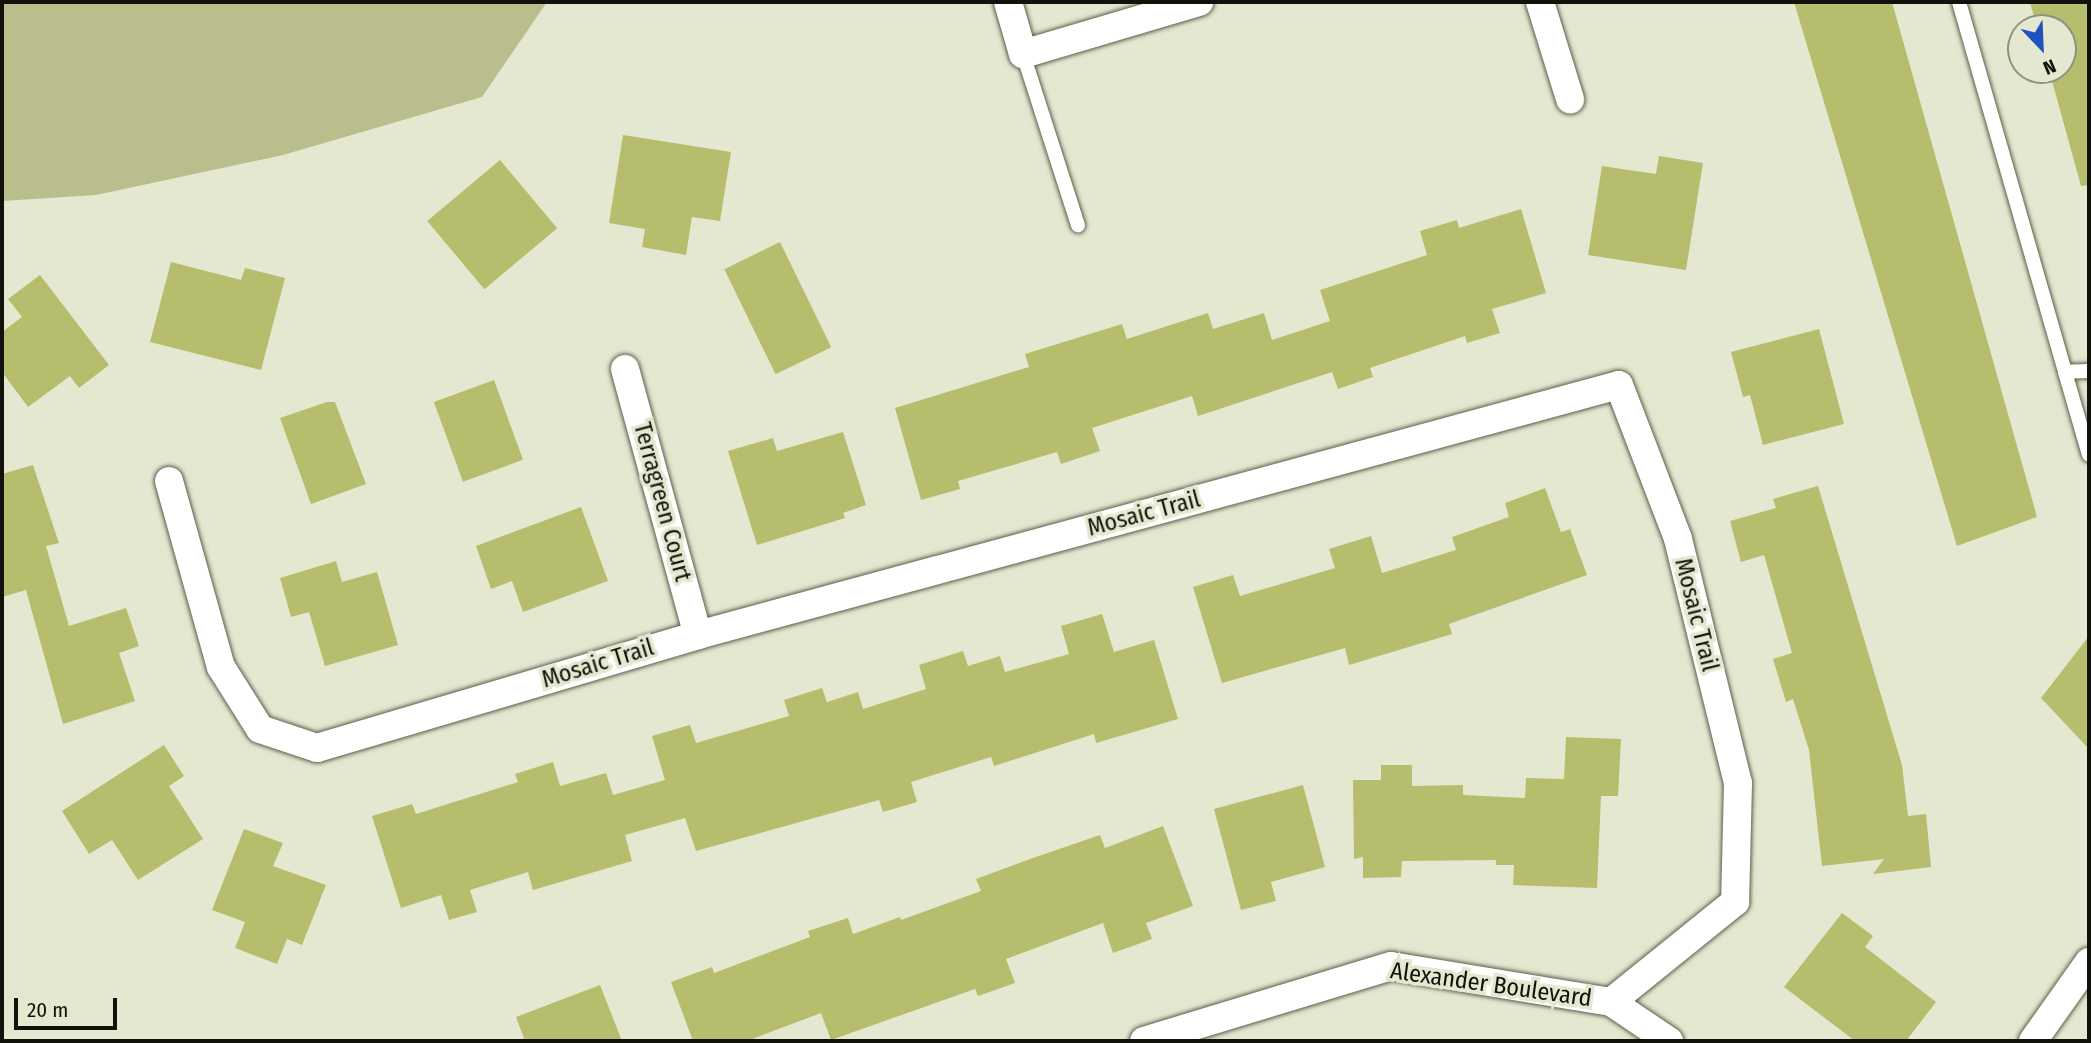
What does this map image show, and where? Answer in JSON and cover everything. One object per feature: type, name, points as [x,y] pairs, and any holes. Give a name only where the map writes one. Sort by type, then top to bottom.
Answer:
[{"type":"street","points":[[1008,2],[1023,54],[1199,2]]},
{"type":"street","points":[[1539,2],[1570,99]]},
{"type":"street","name":"Terragreen Court","points":[[625,369],[698,635]]},
{"type":"street","name":"Mosaic Trail","points":[[169,481],[221,667],[260,729],[317,748],[698,635],[1619,385],[1678,539],[1738,783],[1735,902],[1611,1002]]},
{"type":"street","points":[[2033,1041],[2089,962]]},
{"type":"street","name":"Alexander Boulevard","points":[[1144,1041],[1391,966],[1611,1002],[1669,1041]]},
{"type":"lane","points":[[1959,2],[2089,455]]},
{"type":"lane","points":[[1023,54],[1078,225]]},
{"type":"lane","points":[[2065,372],[2089,371]]},
{"type":"green space","points":[[2,2],[547,2],[482,97],[283,155],[96,195],[2,201]]},
{"type":"building","points":[[1794,2],[1892,2],[2037,517],[1957,546]]},
{"type":"building","points":[[2030,2],[2089,2],[2089,185],[2081,186],[2053,84],[2077,84],[2077,14],[2033,14]]},
{"type":"building","points":[[623,135],[731,152],[720,221],[692,217],[686,255],[642,247],[645,229],[609,223]]},
{"type":"building","points":[[1659,156],[1703,163],[1686,270],[1588,255],[1602,166],[1656,174]]},
{"type":"building","points":[[500,160],[557,228],[484,289],[427,221]]},
{"type":"building","points":[[1521,209],[1546,293],[1492,309],[1500,333],[1467,343],[1465,336],[1370,368],[1373,377],[1338,389],[1332,372],[1198,416],[1192,396],[1092,428],[1100,451],[1061,464],[1057,452],[958,481],[960,489],[921,500],[895,408],[1029,367],[1025,354],[1122,324],[1127,339],[1208,313],[1213,329],[1264,313],[1272,340],[1330,321],[1320,290],[1427,255],[1420,231],[1457,220],[1459,228]]},
{"type":"building","points":[[780,242],[831,347],[776,374],[724,269]]},
{"type":"building","points":[[171,262],[241,280],[245,268],[285,278],[261,370],[150,342]]},
{"type":"building","points":[[40,275],[109,365],[79,388],[70,376],[28,407],[2,372],[2,332],[22,317],[8,299]]},
{"type":"building","points":[[1819,329],[1844,424],[1763,445],[1750,395],[1743,397],[1731,352]]},
{"type":"building","points":[[494,380],[523,460],[463,482],[434,402]]},
{"type":"building","points":[[327,402],[335,402],[366,484],[311,504],[280,418]]},
{"type":"building","points":[[843,432],[866,505],[843,513],[845,518],[757,545],[728,451],[773,438],[777,451]]},
{"type":"building","points":[[33,465],[59,543],[46,546],[69,626],[126,608],[139,646],[119,653],[135,701],[63,724],[26,590],[2,597],[2,474]]},
{"type":"building","points":[[1818,486],[1902,765],[1908,816],[1926,814],[1931,867],[1873,874],[1884,859],[1822,866],[1809,750],[1793,699],[1786,702],[1773,659],[1792,653],[1764,555],[1741,562],[1730,521],[1776,508],[1773,499]]},
{"type":"building","points":[[1545,488],[1561,532],[1570,529],[1587,575],[1449,624],[1452,634],[1349,665],[1345,648],[1222,683],[1193,587],[1233,575],[1240,596],[1335,568],[1329,549],[1371,536],[1382,573],[1456,550],[1452,537],[1509,517],[1505,503]]},
{"type":"building","points":[[581,507],[608,581],[523,612],[512,581],[491,589],[476,546]]},
{"type":"building","points":[[336,561],[342,582],[377,572],[398,645],[325,666],[309,612],[291,617],[280,578]]},
{"type":"building","points":[[1102,614],[1114,652],[1154,640],[1178,719],[1096,743],[1094,734],[994,766],[991,757],[911,782],[917,802],[883,812],[879,800],[696,851],[685,818],[625,835],[632,861],[533,890],[528,872],[470,890],[477,912],[449,920],[441,895],[401,908],[372,816],[412,804],[416,814],[518,782],[515,774],[553,762],[560,786],[606,773],[613,795],[665,780],[652,736],[690,725],[696,743],[789,716],[784,700],[822,688],[827,702],[858,692],[863,709],[926,689],[919,665],[963,651],[968,666],[1000,656],[1005,672],[1069,654],[1061,626]]},
{"type":"building","points":[[2089,636],[2089,749],[2041,698]]},
{"type":"building","points":[[1566,737],[1621,739],[1618,796],[1601,796],[1597,888],[1513,885],[1514,865],[1496,865],[1496,860],[1402,861],[1401,877],[1363,878],[1363,857],[1354,859],[1353,780],[1381,780],[1381,765],[1412,765],[1412,786],[1463,785],[1463,795],[1525,798],[1526,778],[1564,779]]},
{"type":"building","points":[[164,745],[184,776],[169,786],[203,839],[138,880],[112,840],[89,854],[62,811]]},
{"type":"building","points":[[1303,785],[1325,867],[1271,882],[1276,901],[1241,910],[1214,809]]},
{"type":"building","points":[[1163,826],[1193,906],[1146,923],[1152,939],[1113,953],[1103,923],[1006,959],[1015,983],[978,996],[975,989],[831,1040],[821,1013],[747,1041],[693,1041],[671,982],[712,967],[714,973],[810,937],[808,931],[848,918],[853,934],[900,917],[901,920],[981,891],[976,879],[1100,835],[1105,848]]},
{"type":"building","points":[[244,829],[283,843],[273,866],[326,885],[302,945],[287,939],[277,964],[235,948],[245,922],[212,910]]},
{"type":"building","points":[[1842,913],[1873,936],[1865,947],[1936,1002],[1906,1041],[1855,1041],[1784,987]]},
{"type":"building","points":[[600,985],[622,1041],[525,1041],[516,1017]]}]
